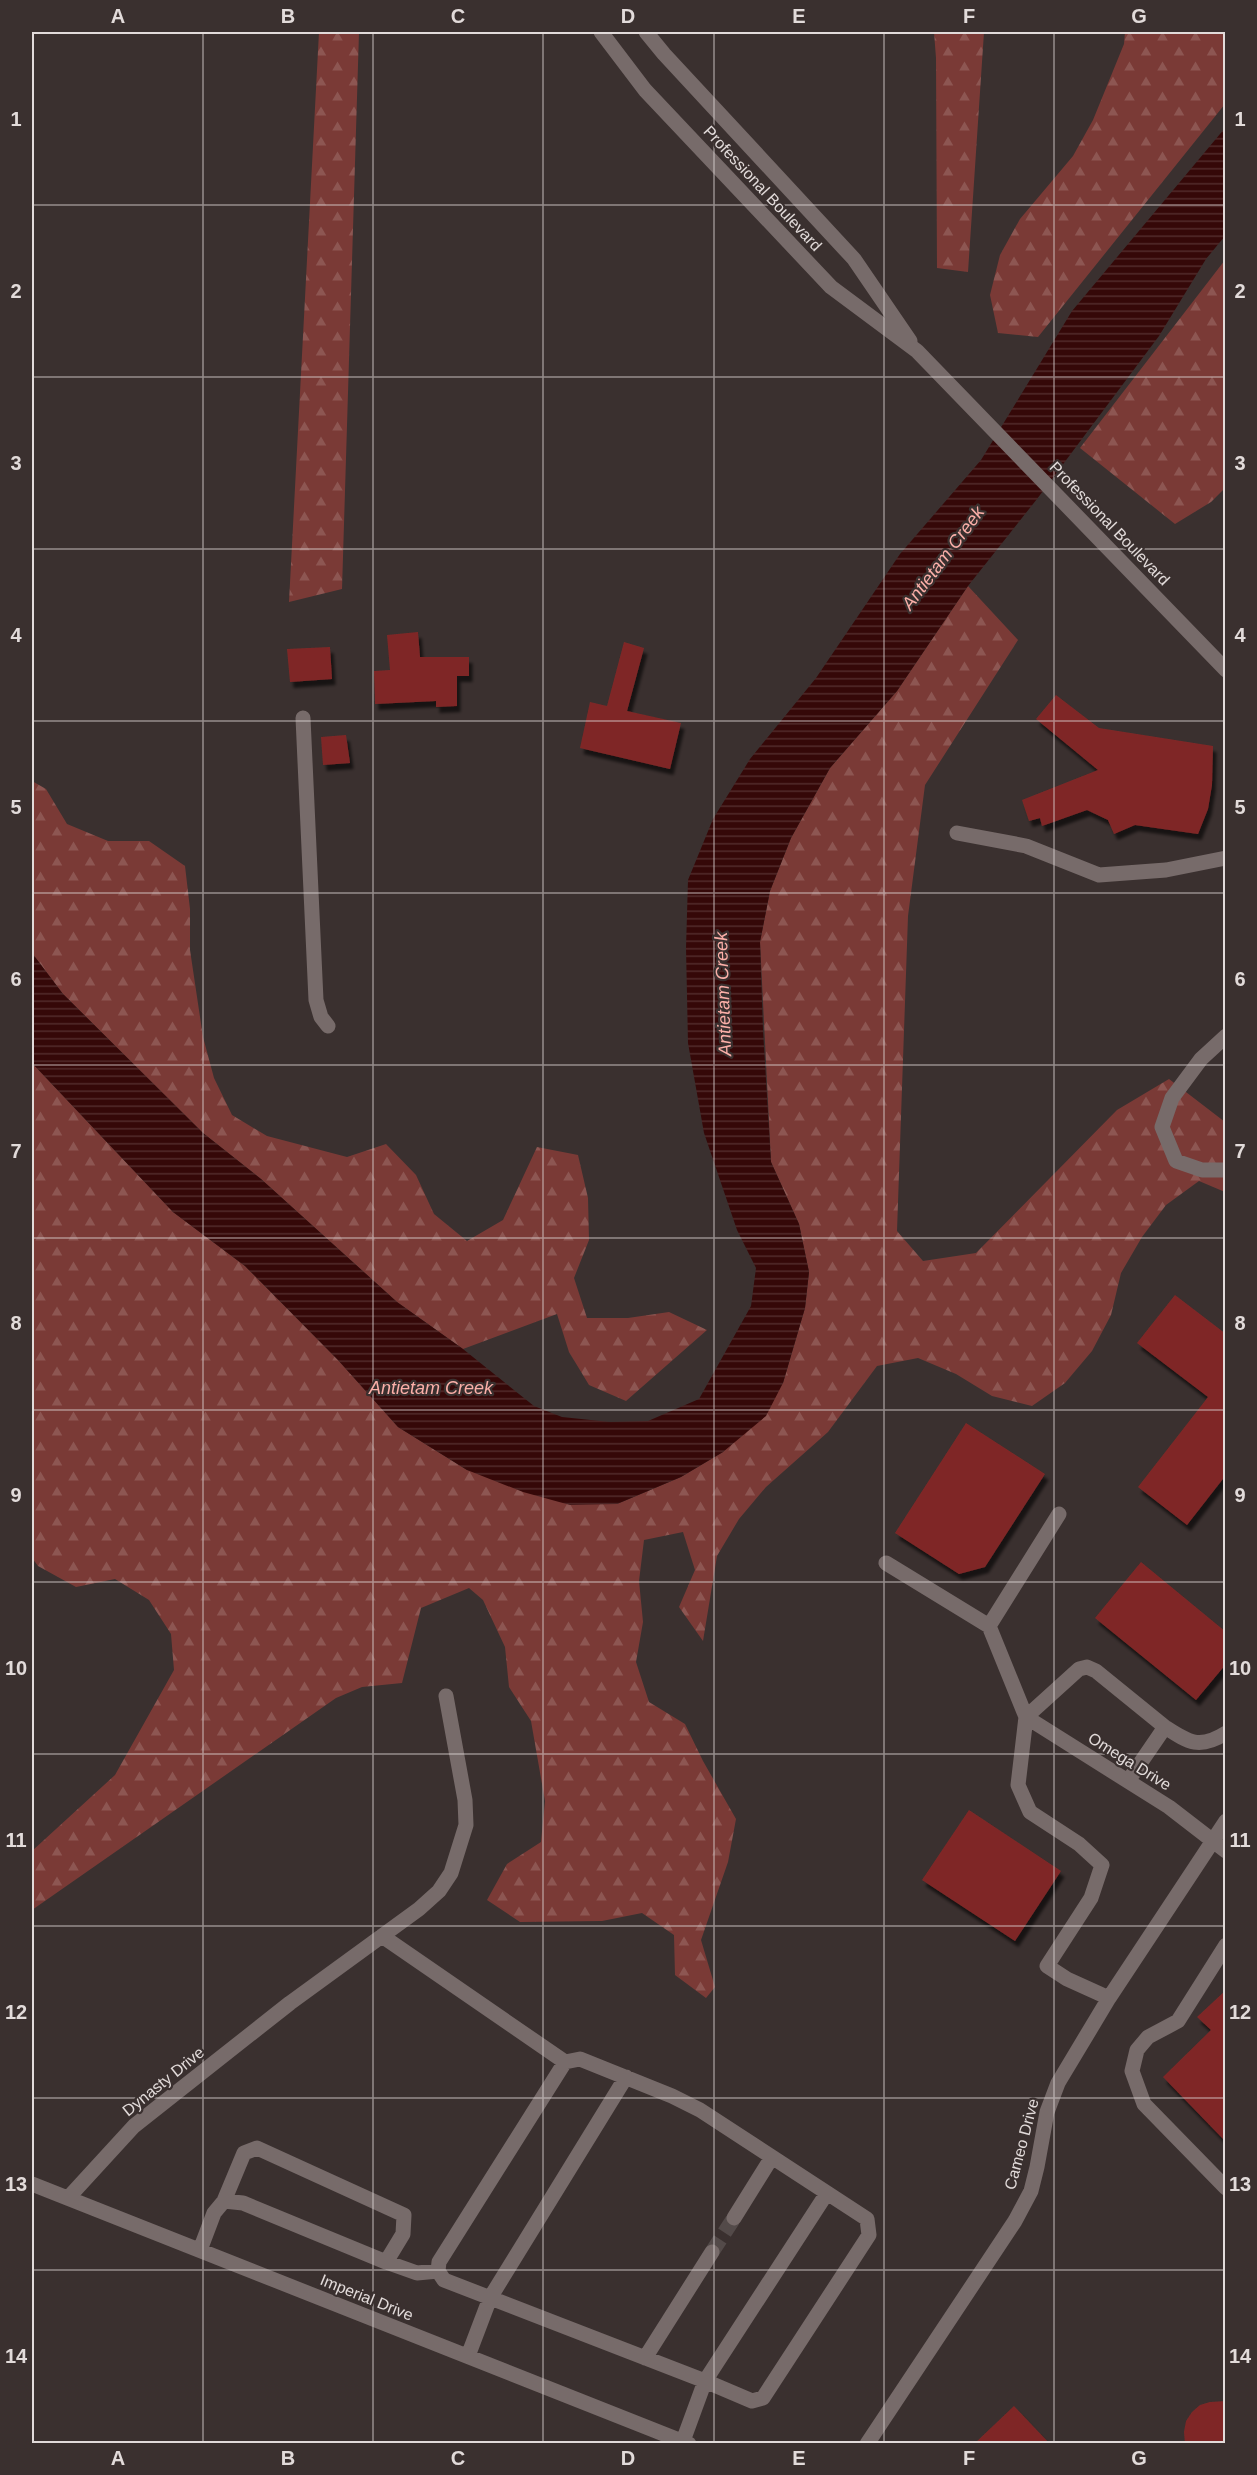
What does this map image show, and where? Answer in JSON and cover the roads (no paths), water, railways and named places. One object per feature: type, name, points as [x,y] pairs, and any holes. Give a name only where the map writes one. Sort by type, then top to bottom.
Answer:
[{"type":"street","name":"Professional Boulevard","points":[[601,32],[645,90],[831,287],[917,351],[1226,670]]},
{"type":"street","name":"Professional Boulevard","points":[[646,32],[854,259],[917,351]]},
{"type":"street","points":[[303,718],[316,1000],[321,1017],[328,1026]]},
{"type":"street","points":[[957,832],[1026,846],[1099,875],[1166,870],[1226,858]]},
{"type":"street","points":[[1226,1036],[1201,1059],[1172,1098],[1162,1127],[1176,1161],[1202,1170],[1226,1170]]},
{"type":"street","points":[[989,1626],[1059,1514]]},
{"type":"street","points":[[886,1563],[989,1626],[1026,1717],[1018,1785],[1029,1812],[1079,1844],[1102,1865],[1091,1898],[1047,1966],[1066,1979],[1109,1998]]},
{"type":"street","points":[[1026,1717],[1078,1669],[1087,1667],[1096,1671],[1165,1727],[1196,1743],[1209,1742],[1226,1734]]},
{"type":"street","name":"Dynasty Drive","points":[[68,2198],[135,2126],[290,2003],[419,1909],[439,1891],[451,1873],[466,1825],[465,1800],[446,1696]]},
{"type":"street","name":"Omega Drive","points":[[1026,1717],[1168,1806],[1226,1851]]},
{"type":"street","points":[[1128,1781],[1165,1727]]},
{"type":"street","name":"Cameo Drive","points":[[867,2444],[1015,2221],[1031,2191],[1047,2112],[1058,2083],[1109,1998],[1226,1821]]},
{"type":"street","points":[[382,1936],[565,2062],[580,2059],[700,2110],[867,2219],[869,2235],[763,2398],[752,2401],[444,2280],[438,2271],[439,2262],[565,2062]]},
{"type":"street","points":[[1226,1945],[1178,2021],[1148,2037],[1137,2050],[1132,2071],[1144,2104],[1226,2188]]},
{"type":"street","points":[[468,2356],[490,2298],[626,2078]]},
{"type":"street","points":[[200,2250],[214,2213],[224,2201],[244,2153],[257,2148],[404,2215],[403,2234],[386,2262]]},
{"type":"street","points":[[734,2218],[772,2157]]},
{"type":"street","name":"Imperial Drive","points":[[32,2184],[686,2442]]},
{"type":"street","points":[[686,2442],[705,2382],[827,2193]]},
{"type":"street","points":[[224,2201],[243,2203],[417,2273],[438,2271]]},
{"type":"street","points":[[645,2358],[712,2252]]},
{"type":"water","name":"Antietam Creek","points":[[1225,128],[1225,236],[1206,259],[1159,336],[1037,499],[968,586],[897,691],[830,768],[791,838],[770,891],[760,942],[771,1162],[799,1224],[809,1272],[805,1308],[783,1383],[766,1416],[723,1452],[681,1477],[617,1504],[570,1505],[523,1492],[467,1470],[398,1427],[338,1360],[245,1266],[173,1212],[32,1063],[32,953],[63,994],[203,1133],[261,1179],[397,1302],[463,1349],[534,1406],[562,1417],[610,1422],[648,1421],[699,1399],[751,1306],[756,1268],[737,1230],[704,1133],[688,1043],[686,948],[688,880],[713,819],[750,759],[816,678],[900,554],[981,460],[1072,311]]},
{"type":"tunnel","points":[[712,2252],[734,2218]]}]
